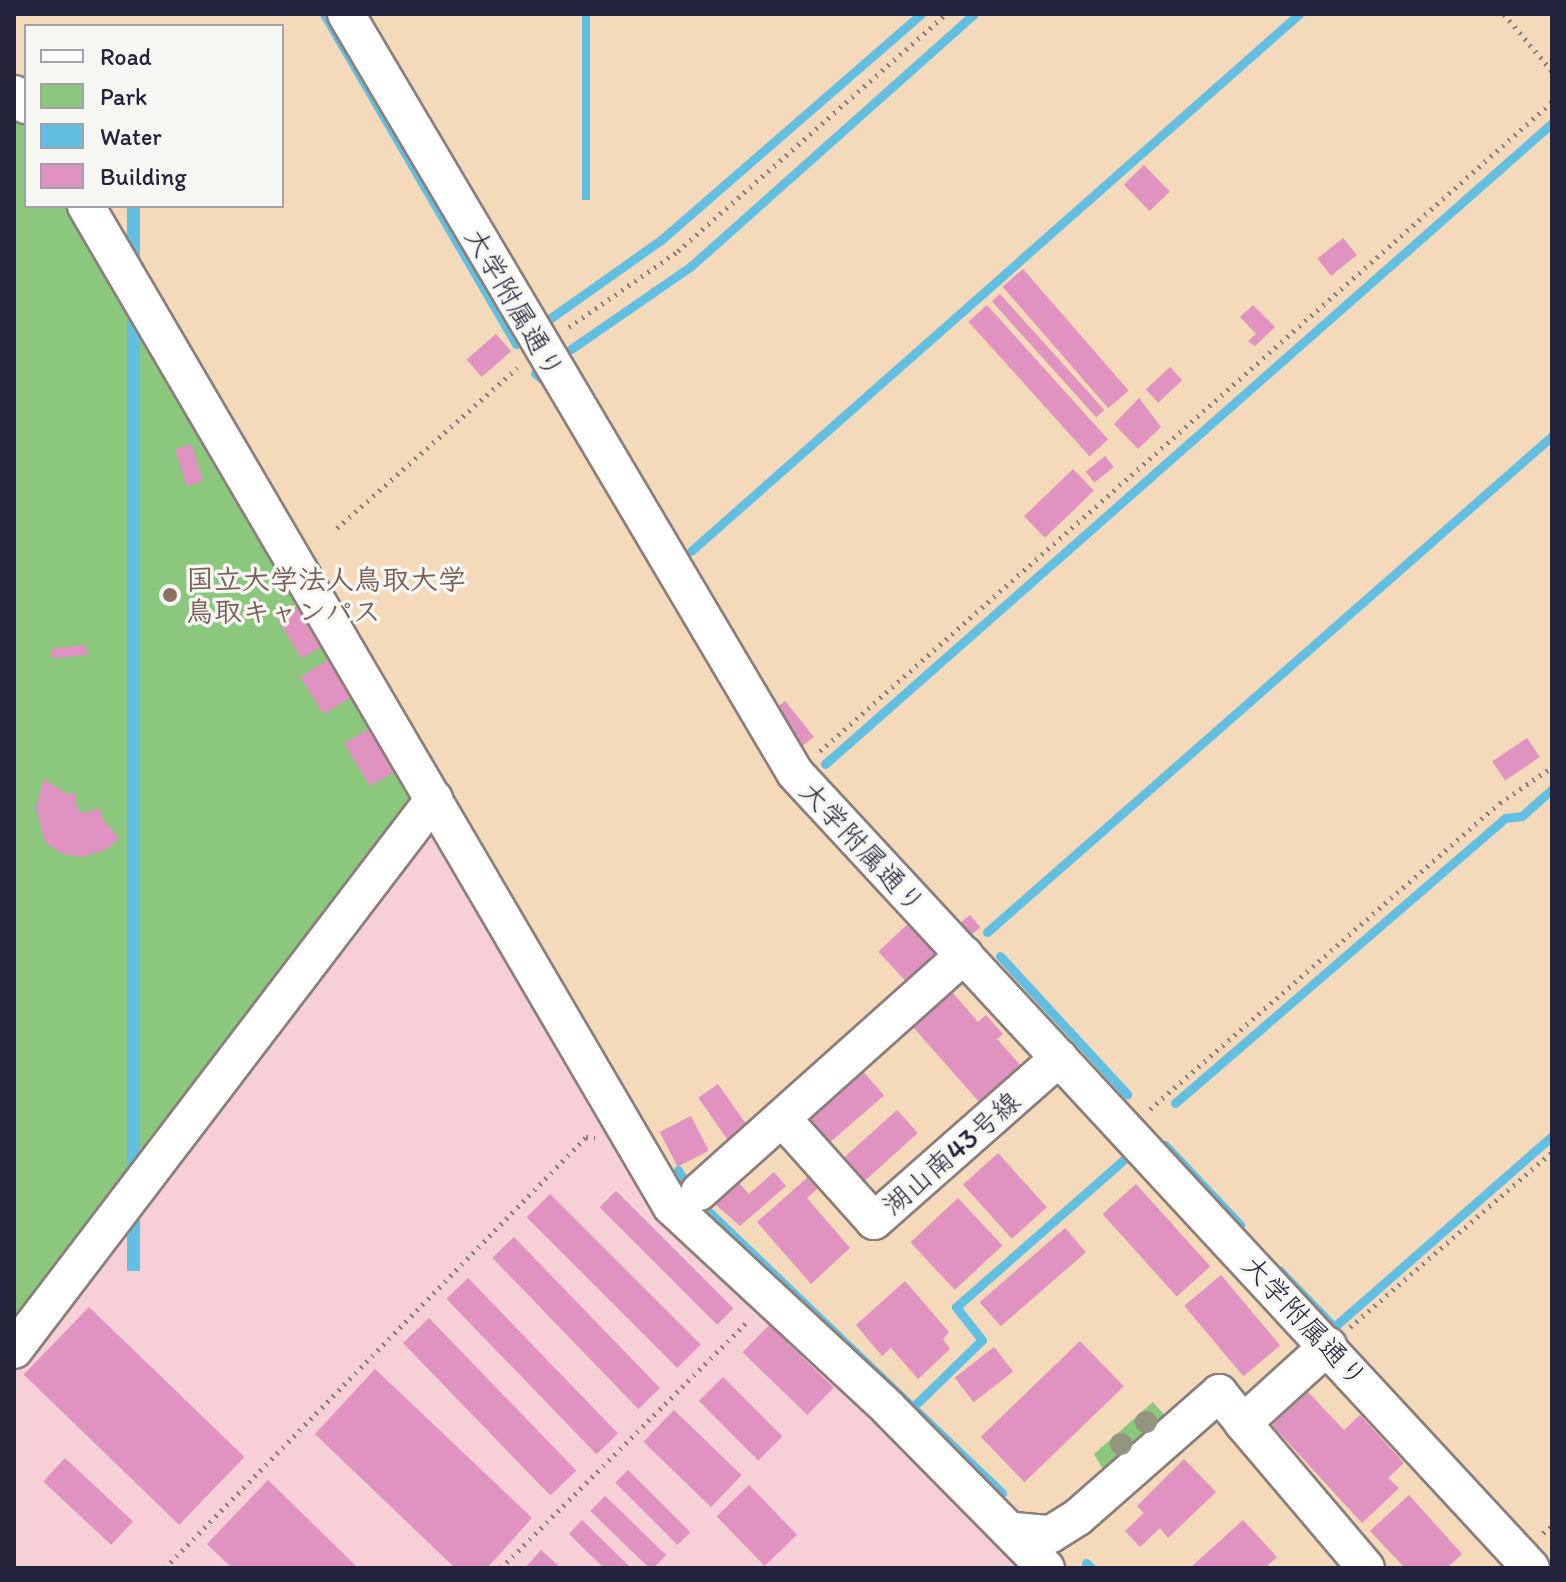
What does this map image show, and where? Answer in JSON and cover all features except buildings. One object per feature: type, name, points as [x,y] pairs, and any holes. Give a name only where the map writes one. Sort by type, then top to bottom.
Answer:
[{"type":"street","name":"大学附属通り","points":[[346,14],[795,773],[1531,1568]]},
{"type":"street","points":[[87,208],[671,1206],[1014,1531],[1046,1568]]},
{"type":"street","points":[[14,1350],[434,799]]},
{"type":"street","points":[[699,1192],[964,955]]},
{"type":"street","name":"湖山南43号線","points":[[782,1118],[874,1221],[1059,1058]]},
{"type":"street","points":[[1243,1423],[1328,1346]]},
{"type":"street","points":[[1014,1531],[1051,1534],[1078,1517],[1219,1393],[1366,1568]]},
{"type":"path","points":[[337,528],[541,347],[678,251],[946,14]]},
{"type":"path","points":[[1504,14],[1552,71]]},
{"type":"path","points":[[795,773],[1552,102]]},
{"type":"path","points":[[1126,1131],[1500,803],[1552,767]]},
{"type":"path","points":[[165,1568],[586,1137],[632,1139]]},
{"type":"path","points":[[1328,1346],[1552,1152]]},
{"type":"path","points":[[501,1568],[769,1300]]},
{"type":"shaded area","name":"国立大学法人鳥取大学 鳥取キャンパス","points":[[14,77],[24,86],[24,208],[27,208],[667,1180],[1072,1568],[14,1568]]},
{"type":"green space","points":[[14,109],[24,123],[24,208],[74,208],[416,794],[14,1338]]},
{"type":"green space","points":[[1153,1402],[1168,1419],[1109,1470],[1103,1469],[1094,1454]]},
{"type":"water","points":[[582,14],[590,14],[590,200],[582,200]]},
{"type":"water","points":[[127,208],[140,208],[140,1271],[127,1271]]},
{"type":"waterway","points":[[324,14],[516,344]]},
{"type":"waterway","points":[[545,322],[661,240],[921,14]]},
{"type":"waterway","points":[[571,349],[690,267],[974,14]]},
{"type":"waterway","points":[[691,551],[1299,14]]},
{"type":"waterway","points":[[825,764],[1552,123]]},
{"type":"waterway","points":[[535,373],[550,386]]},
{"type":"waterway","points":[[987,932],[1552,436]]},
{"type":"waterway","points":[[1175,1103],[1505,818],[1522,816],[1552,789]]},
{"type":"waterway","points":[[1000,956],[1127,1094]]},
{"type":"waterway","points":[[1279,1270],[1334,1327],[1552,1136]]},
{"type":"waterway","points":[[1165,1145],[1240,1225]]},
{"type":"waterway","points":[[913,1407],[982,1340],[956,1307],[1128,1156]]},
{"type":"waterway","points":[[678,1170],[690,1190]]},
{"type":"waterway","points":[[709,1212],[1002,1493]]},
{"type":"waterway","points":[[1086,1563],[1091,1568]]},
{"type":"place","name":"国立大学法人鳥取大学 鳥取キャンパス","points":[[170,595]]}]
